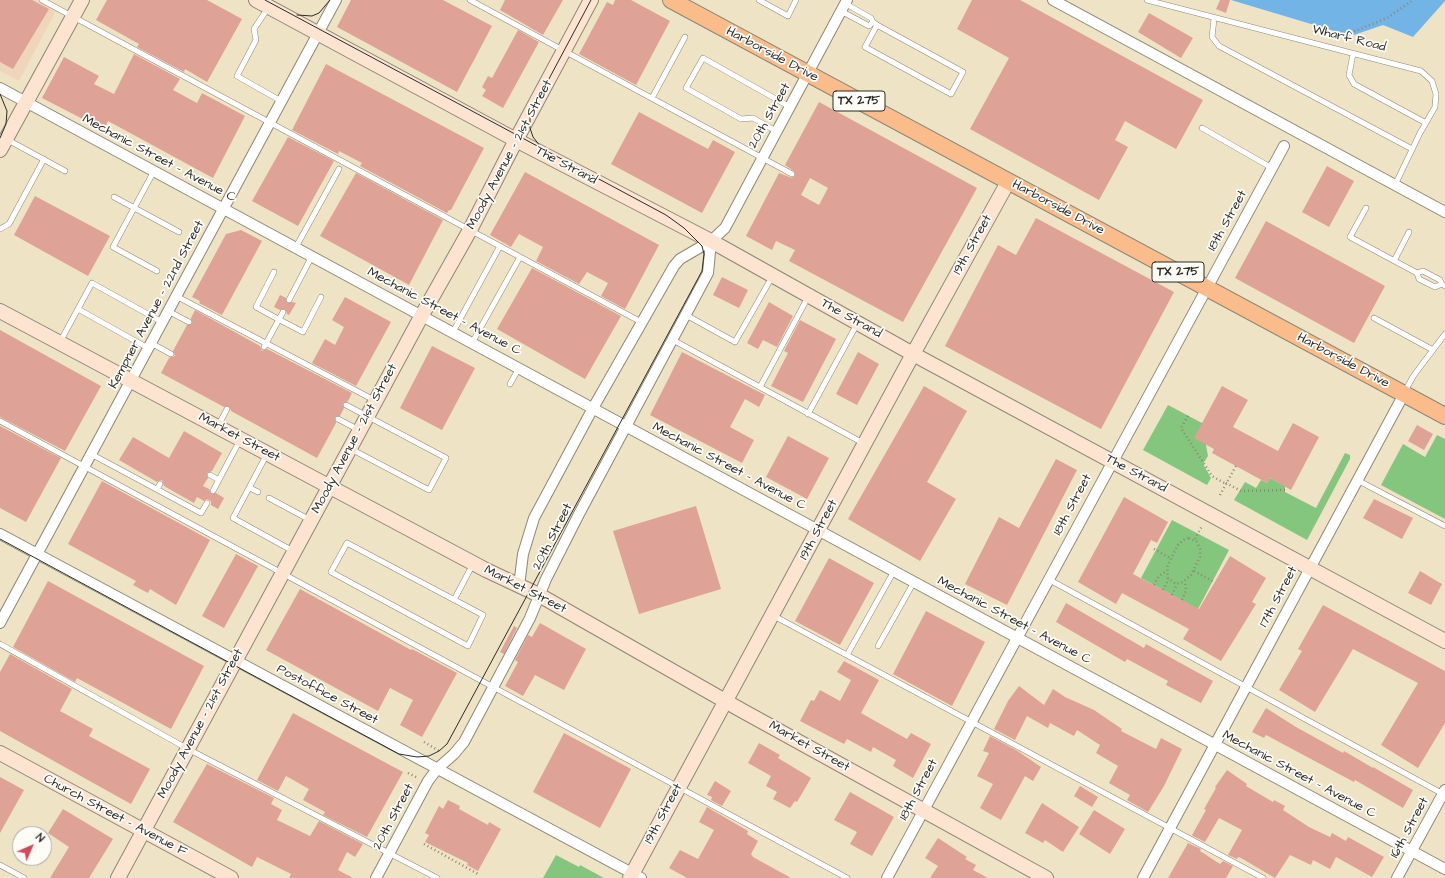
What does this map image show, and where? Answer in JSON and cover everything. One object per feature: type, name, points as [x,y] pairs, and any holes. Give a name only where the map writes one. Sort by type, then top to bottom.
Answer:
[{"type":"main road","name":"Harborside Drive","points":[[671,0],[1445,416]]},
{"type":"street","points":[[3,144],[82,0]]},
{"type":"street","name":"The Strand","points":[[256,0],[516,140],[711,241],[913,354],[1445,641]]},
{"type":"street","name":"Kempner Avenue - 22nd Street","points":[[0,623],[336,0]]},
{"type":"street","name":"Moody Avenue - 21st Street","points":[[118,878],[375,401],[470,230],[591,0]]},
{"type":"street","points":[[1056,1],[1445,212]]},
{"type":"street","name":"20th Street","points":[[519,586],[523,554],[534,518],[593,408],[674,266],[680,259],[711,241],[725,228],[845,5]]},
{"type":"street","name":"Mechanic Street - Avenue C","points":[[0,88],[1445,869]]},
{"type":"street","name":"18th Street","points":[[887,878],[1206,287],[1284,146]]},
{"type":"street","name":"19th Street","points":[[635,876],[679,786],[1008,182]]},
{"type":"street","name":"20th Street","points":[[376,878],[428,781],[437,769],[454,754],[464,742],[494,687],[530,618],[539,595],[576,521],[708,272],[711,241]]},
{"type":"street","name":"Market Street","points":[[0,311],[474,564],[539,595],[725,701],[1046,878]]},
{"type":"street","name":"17th Street","points":[[1143,878],[1245,686],[1404,394]]},
{"type":"street","name":"Postoffice Street","points":[[0,534],[635,876]]},
{"type":"street","name":"Church Street - Avenue F","points":[[0,753],[231,878]]},
{"type":"street","name":"16th Street","points":[[1397,878],[1444,792]]},
{"type":"lane","points":[[42,0],[642,322]]},
{"type":"lane","points":[[470,0],[792,174]]},
{"type":"lane","points":[[759,0],[788,16],[796,0]]},
{"type":"lane","name":"Wharf Road","points":[[1147,0],[1214,19],[1421,71],[1432,81],[1436,94],[1435,107],[1412,149],[1396,185]]},
{"type":"lane","points":[[845,5],[868,26],[875,23]]},
{"type":"lane","points":[[845,5],[871,18],[875,23],[963,72],[952,94],[865,47],[875,23]]},
{"type":"lane","points":[[269,7],[254,29],[256,40],[237,76],[281,101]]},
{"type":"lane","points":[[1214,19],[1212,37],[1219,46],[1412,149]]},
{"type":"lane","points":[[652,98],[685,37]]},
{"type":"lane","points":[[1353,54],[1349,75],[1354,84],[1426,123]]},
{"type":"lane","points":[[776,131],[754,118],[741,119],[686,88],[703,58],[790,107]]},
{"type":"lane","points":[[1202,128],[1272,168]]},
{"type":"lane","points":[[3,144],[44,159],[65,171]]},
{"type":"lane","points":[[0,229],[9,224],[44,159]]},
{"type":"lane","points":[[296,247],[339,170]]},
{"type":"lane","points":[[154,171],[113,247],[157,271]]},
{"type":"lane","points":[[114,197],[179,232]]},
{"type":"lane","points":[[1366,208],[1350,237],[1417,273],[1419,279],[1435,287],[1443,285],[1440,280],[1423,271],[1417,273]]},
{"type":"lane","points":[[1394,261],[1409,232]]},
{"type":"lane","points":[[453,332],[500,246]]},
{"type":"lane","points":[[289,300],[312,256]]},
{"type":"lane","points":[[472,342],[520,257]]},
{"type":"lane","points":[[274,272],[256,307],[278,319],[303,332],[321,297]]},
{"type":"lane","points":[[686,314],[735,342],[773,275]]},
{"type":"lane","points":[[59,342],[92,283],[162,322]]},
{"type":"lane","points":[[176,296],[265,345],[375,401]]},
{"type":"lane","points":[[760,387],[809,296]]},
{"type":"lane","points":[[78,310],[150,346],[172,354]]},
{"type":"lane","points":[[168,311],[189,322]]},
{"type":"lane","points":[[265,345],[282,312]]},
{"type":"lane","points":[[1374,318],[1433,350]]},
{"type":"lane","points":[[808,414],[858,323]]},
{"type":"lane","name":"17th Street","points":[[1404,394],[1414,375],[1445,334]]},
{"type":"lane","points":[[673,340],[864,444]]},
{"type":"lane","points":[[510,384],[519,368]]},
{"type":"lane","points":[[346,405],[446,458],[428,490],[350,448]]},
{"type":"lane","points":[[218,427],[228,409]]},
{"type":"lane","points":[[338,419],[360,430]]},
{"type":"lane","points":[[0,420],[847,878]]},
{"type":"lane","points":[[213,491],[241,439]]},
{"type":"lane","points":[[91,454],[201,513],[207,502]]},
{"type":"lane","points":[[268,454],[234,518],[294,552]]},
{"type":"lane","points":[[210,475],[219,480]]},
{"type":"lane","points":[[1357,480],[1445,526]]},
{"type":"lane","points":[[157,489],[160,484]]},
{"type":"lane","points":[[250,488],[258,492]]},
{"type":"lane","points":[[269,498],[311,521]]},
{"type":"lane","points":[[347,542],[454,600],[483,615],[468,646],[331,572],[347,542]]},
{"type":"lane","points":[[454,600],[474,564]]},
{"type":"lane","points":[[847,655],[894,571]]},
{"type":"lane","points":[[1048,579],[1444,792]]},
{"type":"lane","points":[[878,646],[914,582]]},
{"type":"lane","points":[[772,615],[1263,878]]},
{"type":"lane","points":[[0,644],[188,749],[437,878]]},
{"type":"lane","points":[[0,865],[24,878]]},
{"type":"path","points":[[1343,36],[1387,18],[1413,0]]},
{"type":"path","points":[[1188,416],[1181,428],[1212,476],[1241,491],[1286,490]]},
{"type":"path","points":[[1220,495],[1236,466]]},
{"type":"path","points":[[1195,539],[1202,526]]},
{"type":"path","points":[[1163,590],[1169,579],[1167,570],[1170,558],[1181,542],[1186,539],[1195,539]]},
{"type":"path","points":[[1172,595],[1177,584],[1185,581],[1194,571],[1201,554],[1195,539]]},
{"type":"path","points":[[1154,549],[1170,558]]},
{"type":"path","points":[[1154,585],[1159,576],[1167,570]]},
{"type":"path","points":[[1194,571],[1214,582]]},
{"type":"path","points":[[1169,579],[1177,584]]},
{"type":"path","points":[[1182,600],[1186,592],[1185,581]]},
{"type":"path","points":[[424,844],[478,874]]},
{"type":"shaded area","points":[[0,0],[36,0],[56,11],[19,81],[0,71]]},
{"type":"green space","points":[[1168,405],[1202,423],[1208,456],[1203,464],[1211,478],[1207,485],[1143,450]]},
{"type":"green space","points":[[1437,435],[1445,439],[1445,519],[1381,485],[1403,444],[1425,457]]},
{"type":"green space","points":[[1345,453],[1350,455],[1350,459],[1307,540],[1234,500],[1245,482],[1256,488],[1261,480],[1267,483],[1270,478],[1285,486],[1285,492],[1316,508]]},
{"type":"green space","points":[[1172,520],[1229,550],[1198,609],[1141,578]]},
{"type":"green space","points":[[556,855],[579,867],[580,865],[604,878],[543,878]]},
{"type":"water","points":[[1231,0],[1445,1],[1413,37],[1383,25],[1351,36]]},
{"type":"building","points":[[0,0],[32,0],[49,9],[13,69],[0,62]]},
{"type":"building","points":[[107,0],[207,0],[242,19],[207,82],[185,69],[184,72],[137,47],[139,44],[96,20]]},
{"type":"building","points":[[351,0],[443,0],[492,26],[457,92],[337,27]]},
{"type":"building","points":[[505,0],[563,0],[543,35],[500,10]]},
{"type":"building","points":[[615,0],[631,0],[670,21],[636,85],[579,54],[607,2],[613,5]]},
{"type":"building","points":[[972,0],[1020,0],[1203,100],[1176,149],[1125,121],[1115,140],[1128,147],[1099,200],[970,129],[1009,58],[957,29]]},
{"type":"building","points":[[1220,0],[1230,0],[1226,13],[1216,9]]},
{"type":"building","points":[[1149,13],[1193,38],[1181,58],[1138,32]]},
{"type":"building","points":[[518,30],[539,42],[503,108],[482,96],[486,90],[482,87],[488,76],[492,78]]},
{"type":"building","points":[[134,54],[180,79],[173,90],[197,103],[202,93],[245,116],[213,178],[108,121],[104,130],[42,98],[64,57],[99,76],[94,84],[114,94]]},
{"type":"building","points":[[326,64],[484,148],[451,210],[447,213],[360,166],[362,163],[339,151],[338,154],[292,130]]},
{"type":"building","points":[[819,102],[977,188],[903,322],[789,261],[795,250],[776,241],[772,250],[746,236],[779,173],[792,178],[795,176],[795,172],[785,165]],"holes":[[[810,178],[828,188],[819,205],[801,195]]]},
{"type":"building","points":[[639,112],[708,149],[713,140],[735,152],[702,213],[611,164]]},
{"type":"building","points":[[288,137],[334,161],[298,226],[252,201]]},
{"type":"building","points":[[1327,166],[1354,181],[1329,227],[1302,212]]},
{"type":"building","points":[[525,172],[659,245],[625,309],[601,296],[608,283],[587,272],[579,284],[536,261],[543,247],[519,234],[511,247],[490,235]]},
{"type":"building","points":[[356,173],[443,220],[409,285],[320,236]]},
{"type":"building","points":[[35,196],[110,236],[88,276],[14,235]]},
{"type":"building","points":[[1036,218],[1174,292],[1101,429],[945,346],[998,245],[1016,255]]},
{"type":"building","points":[[1266,221],[1385,286],[1354,343],[1235,278]]},
{"type":"building","points":[[241,230],[262,241],[222,315],[199,303],[200,301],[192,297],[226,234]]},
{"type":"building","points":[[532,268],[621,316],[585,379],[497,329]]},
{"type":"building","points":[[722,277],[748,290],[739,308],[713,295]]},
{"type":"building","points":[[280,295],[286,298],[287,303],[296,303],[289,315],[285,309],[280,310],[274,307]]},
{"type":"building","points":[[345,297],[391,322],[356,386],[312,363],[325,339],[335,345],[344,327],[332,320]]},
{"type":"building","points":[[769,302],[793,316],[777,347],[763,340],[758,349],[747,343]]},
{"type":"building","points":[[195,310],[260,346],[262,351],[267,349],[352,393],[348,401],[343,403],[344,408],[340,416],[335,417],[336,423],[317,458],[231,411],[229,406],[224,407],[161,373],[169,358],[175,356],[173,351],[187,325],[192,324],[191,318]]},
{"type":"building","points":[[800,320],[836,339],[803,402],[771,386],[788,353],[784,351]]},
{"type":"building","points":[[0,330],[101,386],[65,451],[0,417]]},
{"type":"building","points":[[432,346],[475,368],[442,430],[400,408]]},
{"type":"building","points":[[682,352],[765,395],[759,407],[745,399],[730,427],[754,440],[742,463],[650,415]]},
{"type":"building","points":[[858,352],[879,364],[857,405],[836,394]]},
{"type":"building","points":[[924,386],[967,411],[927,482],[956,499],[920,561],[848,519]]},
{"type":"building","points":[[1222,386],[1248,400],[1233,427],[1278,451],[1293,423],[1319,437],[1291,490],[1270,478],[1267,483],[1212,453],[1214,449],[1194,438]]},
{"type":"building","points":[[1417,425],[1433,434],[1424,450],[1408,441]]},
{"type":"building","points":[[0,426],[61,458],[26,522],[0,508]]},
{"type":"building","points":[[184,431],[222,453],[212,471],[207,473],[208,478],[203,486],[209,489],[211,494],[216,493],[224,498],[218,509],[211,505],[211,501],[207,499],[204,501],[197,497],[194,503],[164,486],[162,480],[157,482],[119,460],[133,437],[169,458]]},
{"type":"building","points":[[788,436],[829,458],[807,499],[766,477]]},
{"type":"building","points":[[1056,459],[1077,470],[1007,605],[965,584],[999,517],[1019,528]]},
{"type":"building","points":[[102,481],[210,540],[176,605],[150,589],[148,593],[133,585],[136,581],[68,544]]},
{"type":"building","points":[[1124,497],[1168,522],[1157,543],[1151,540],[1133,574],[1199,609],[1230,556],[1266,578],[1252,602],[1256,604],[1221,661],[1183,639],[1189,629],[1122,593],[1116,604],[1078,582]]},
{"type":"building","points":[[1374,499],[1413,518],[1402,539],[1363,518]]},
{"type":"building","points":[[696,506],[721,589],[639,614],[613,531]]},
{"type":"building","points":[[236,554],[258,566],[224,628],[202,616]]},
{"type":"building","points":[[829,558],[874,583],[840,645],[795,621]]},
{"type":"building","points":[[1420,571],[1442,584],[1431,605],[1408,593]]},
{"type":"building","points":[[48,581],[204,666],[171,729],[77,678],[75,682],[13,647]]},
{"type":"building","points":[[300,589],[411,650],[412,649],[457,673],[422,737],[400,725],[413,700],[390,688],[378,711],[266,650]]},
{"type":"building","points":[[1066,603],[1144,648],[1146,644],[1213,681],[1201,703],[1166,685],[1168,681],[1127,659],[1125,662],[1056,622]]},
{"type":"building","points":[[1323,605],[1445,671],[1445,723],[1418,768],[1381,745],[1418,683],[1353,649],[1315,712],[1279,690],[1302,651],[1298,649]]},
{"type":"building","points":[[926,611],[985,642],[952,706],[893,674]]},
{"type":"building","points":[[540,623],[586,649],[564,690],[535,675],[523,696],[505,686],[518,662],[515,660],[528,635],[532,637]]},
{"type":"building","points":[[514,626],[517,628],[504,654],[500,652]]},
{"type":"building","points":[[10,654],[72,689],[60,711],[93,729],[89,736],[150,769],[131,804],[0,731],[0,672]]},
{"type":"building","points":[[844,661],[879,680],[861,713],[907,739],[911,733],[931,744],[913,778],[893,766],[896,760],[873,747],[871,752],[847,739],[844,744],[800,721],[811,700],[814,701],[820,690],[840,701],[851,680],[837,672]]},
{"type":"building","points":[[1019,686],[1044,705],[1053,689],[1065,697],[1094,710],[1122,729],[1121,731],[1156,749],[1161,738],[1182,749],[1164,786],[1148,812],[1127,800],[1130,795],[1109,783],[1118,766],[1096,753],[1100,745],[1077,730],[1074,736],[1050,723],[1048,728],[1027,716],[1015,740],[994,729],[1008,701]]},
{"type":"building","points":[[1266,708],[1296,727],[1343,753],[1344,751],[1413,790],[1403,808],[1355,780],[1354,782],[1266,735],[1264,738],[1252,732]]},
{"type":"building","points":[[293,713],[403,772],[367,837],[323,815],[325,812],[303,800],[309,789],[286,776],[278,791],[257,780]]},
{"type":"building","points":[[564,733],[631,769],[600,828],[533,792]]},
{"type":"building","points":[[990,736],[1016,750],[1041,767],[1033,781],[1025,776],[1001,820],[980,808],[993,784],[977,776],[989,753],[983,751]]},
{"type":"building","points":[[759,743],[780,755],[778,758],[811,778],[797,802],[795,801],[790,808],[773,799],[777,792],[766,786],[771,776],[748,763]]},
{"type":"building","points":[[207,764],[274,798],[271,804],[282,810],[277,820],[310,836],[319,821],[363,844],[355,857],[347,852],[338,870],[353,878],[289,878],[291,874],[257,857],[252,867],[173,822]]},
{"type":"building","points":[[1227,770],[1247,784],[1246,786],[1273,802],[1274,800],[1285,806],[1283,810],[1309,827],[1330,837],[1332,833],[1346,841],[1348,837],[1384,857],[1372,877],[1336,857],[1330,869],[1313,860],[1311,865],[1290,855],[1275,878],[1241,858],[1238,857],[1237,859],[1228,855],[1242,830],[1219,818],[1205,842],[1193,836],[1192,835],[1206,810],[1204,809],[1216,788],[1215,787]]},
{"type":"building","points":[[0,777],[24,790],[0,833]]},
{"type":"building","points":[[715,781],[731,791],[722,806],[711,800],[712,797],[707,795]]},
{"type":"building","points":[[1080,786],[1098,797],[1092,807],[1074,796]]},
{"type":"building","points":[[850,792],[894,817],[872,856],[850,844],[857,832],[834,820]]},
{"type":"building","points":[[448,800],[460,806],[459,809],[488,825],[489,822],[501,829],[478,871],[467,865],[468,863],[425,842],[429,835],[425,833],[439,806],[443,809]]},
{"type":"building","points":[[1042,803],[1079,827],[1063,852],[1045,840],[1043,843],[1025,833]]},
{"type":"building","points":[[707,807],[748,831],[747,834],[758,841],[751,854],[753,857],[791,878],[687,878],[669,868],[680,850],[698,859],[714,830],[699,822]]},
{"type":"building","points":[[63,809],[113,839],[89,878],[50,878],[69,847],[52,836],[52,827]]},
{"type":"building","points":[[1094,810],[1125,829],[1110,854],[1079,834]]},
{"type":"building","points":[[938,838],[967,857],[965,859],[976,865],[973,870],[988,878],[930,878],[938,866],[925,858]]},
{"type":"building","points":[[1188,843],[1201,849],[1200,851],[1220,864],[1223,861],[1233,866],[1226,878],[1168,878]]},
{"type":"tram line","points":[[0,539],[399,754],[417,757],[429,756],[439,751],[447,744],[702,271],[704,254],[702,246],[684,228],[666,215],[265,0]]},
{"type":"tram line","points":[[297,15],[312,16],[319,13],[330,0]]},
{"type":"tram line","points":[[540,146],[533,137],[530,128],[530,118],[534,107],[591,0]]},
{"type":"tram line","points":[[0,94],[7,111],[6,124],[0,138]]}]
